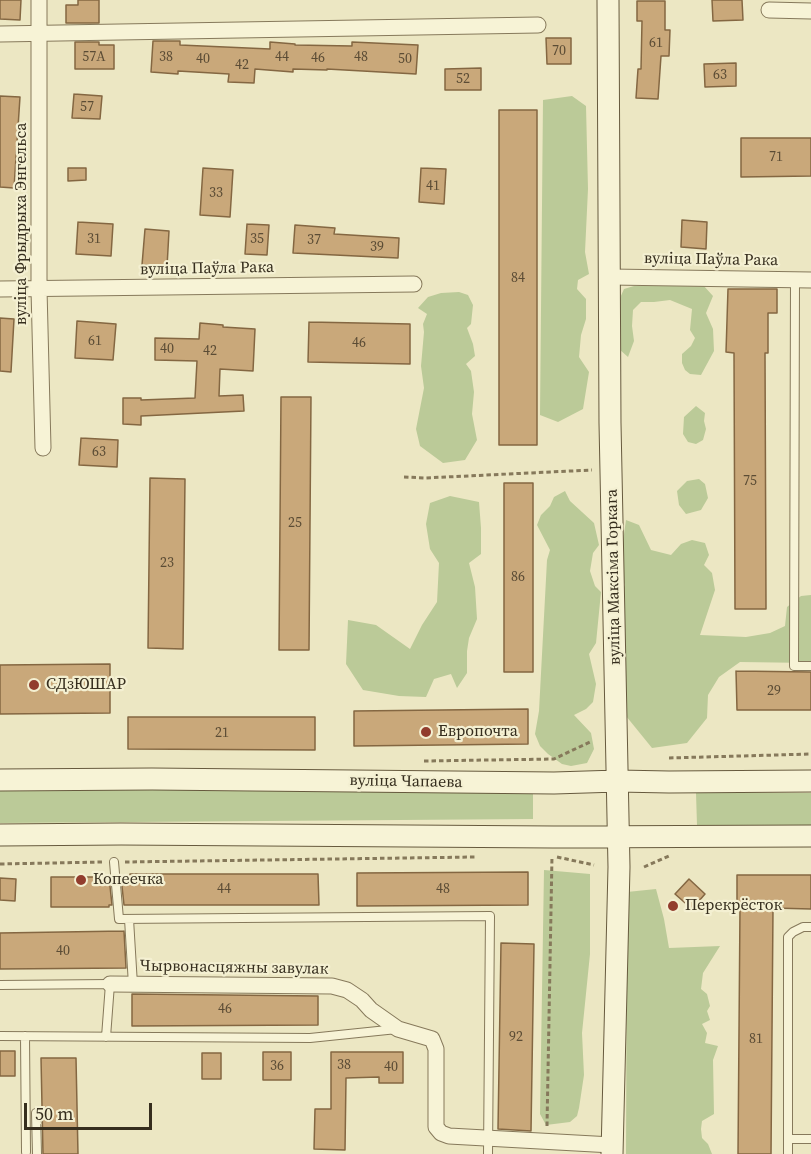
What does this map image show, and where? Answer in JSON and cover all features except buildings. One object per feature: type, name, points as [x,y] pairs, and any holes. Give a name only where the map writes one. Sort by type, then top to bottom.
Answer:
[{"type":"main road","name":"вуліца Максіма Горкага","points":[[608,0],[611,470],[619,878],[612,1149]]},
{"type":"main road","name":"вуліца Чапаева","points":[[0,780],[152,779],[542,783],[811,781]]},
{"type":"main road","points":[[0,835],[811,836]]},
{"type":"street","name":"вуліца Фрыдрыха Энгельса","points":[[39,0],[39,289],[43,448]]},
{"type":"street","points":[[769,10],[811,11]]},
{"type":"street","points":[[0,34],[538,25]]},
{"type":"street","name":"вуліца Паўла Рака","points":[[610,277],[811,280]]},
{"type":"street","name":"вуліца Паўла Рака","points":[[0,289],[414,284]]},
{"type":"street","name":"Чырвонасцяжны завулак","points":[[110,984],[332,986],[347,990],[398,1029],[432,1039],[436,1049],[436,1127],[441,1133],[488,1146],[575,1143],[612,1149]]},
{"type":"lane","points":[[795,279],[794,666],[811,666]]},
{"type":"lane","points":[[114,862],[118,919],[490,916],[488,1146]]},
{"type":"lane","points":[[129,919],[133,984]]},
{"type":"lane","points":[[788,1154],[788,937],[803,927],[811,927]]},
{"type":"lane","points":[[0,985],[110,984],[106,1037]]},
{"type":"lane","points":[[0,1036],[310,1038],[398,1029]]},
{"type":"lane","points":[[25,1036],[26,1152]]},
{"type":"lane","points":[[36,1113],[37,1154]]},
{"type":"lane","points":[[788,1139],[811,1139]]},
{"type":"path","points":[[404,477],[611,470]]},
{"type":"path","points":[[669,758],[811,754]]},
{"type":"path","points":[[575,1143],[546,1125],[552,856],[594,865]]},
{"type":"path","points":[[644,867],[669,856]]},
{"type":"path","points":[[0,864],[480,857]]},
{"type":"green space","points":[[572,96],[586,106],[588,189],[585,252],[589,274],[578,280],[577,289],[586,299],[586,319],[581,335],[579,357],[589,372],[583,409],[558,422],[540,415],[543,100]]},
{"type":"green space","points":[[703,285],[713,296],[706,313],[713,329],[714,351],[701,375],[690,374],[682,363],[682,354],[691,346],[695,338],[690,330],[692,309],[670,300],[641,302],[633,310],[634,341],[628,357],[619,349],[616,307],[624,289],[634,286]]},
{"type":"green space","points":[[459,292],[468,295],[473,305],[471,324],[467,328],[475,356],[466,364],[471,371],[474,392],[472,414],[477,440],[465,460],[443,463],[420,446],[416,429],[424,388],[421,366],[423,324],[427,314],[418,308],[428,297],[441,293]]},
{"type":"green space","points":[[696,406],[705,413],[706,429],[703,440],[696,444],[688,442],[683,434],[684,417]]},
{"type":"green space","points":[[699,479],[705,484],[708,498],[701,510],[686,514],[679,505],[677,491],[687,481]]},
{"type":"green space","points":[[565,491],[570,501],[594,523],[599,545],[593,553],[590,571],[595,586],[601,592],[596,643],[589,654],[596,684],[593,702],[586,709],[574,715],[591,733],[594,749],[587,763],[571,766],[562,764],[548,754],[540,746],[535,734],[539,711],[547,560],[550,550],[537,525],[554,497]]},
{"type":"green space","points":[[450,496],[479,502],[481,554],[469,563],[475,587],[477,619],[469,638],[467,673],[457,688],[451,674],[434,679],[426,697],[399,696],[363,690],[346,664],[348,620],[376,625],[410,649],[437,602],[439,563],[430,549],[426,524],[430,503]]},
{"type":"green space","points":[[626,520],[639,525],[651,550],[671,555],[681,544],[692,540],[705,543],[709,555],[704,565],[712,573],[715,590],[700,635],[746,637],[770,633],[785,626],[787,607],[801,596],[811,595],[811,663],[740,662],[719,677],[708,695],[707,718],[687,743],[652,748],[626,716],[618,597],[625,585],[619,569]]},
{"type":"green space","points":[[533,785],[533,819],[0,823],[0,786]]},
{"type":"green space","points":[[696,793],[811,793],[811,825],[697,825]]},
{"type":"green space","points":[[544,870],[590,874],[590,954],[582,1033],[584,1075],[579,1108],[577,1116],[570,1122],[546,1125],[540,1114]]},
{"type":"green space","points":[[656,889],[669,948],[720,946],[703,973],[701,989],[707,994],[710,1006],[707,1011],[710,1020],[702,1024],[707,1033],[705,1043],[718,1046],[713,1060],[714,1114],[702,1121],[701,1129],[702,1138],[708,1144],[712,1154],[626,1154],[627,892]]},
{"type":"place","name":"СДзЮШАР","points":[[34,685]]},
{"type":"place","name":"Европочта","points":[[426,732]]},
{"type":"place","name":"Копеечка","points":[[81,880]]},
{"type":"place","name":"Перекрёсток","points":[[673,906]]}]
